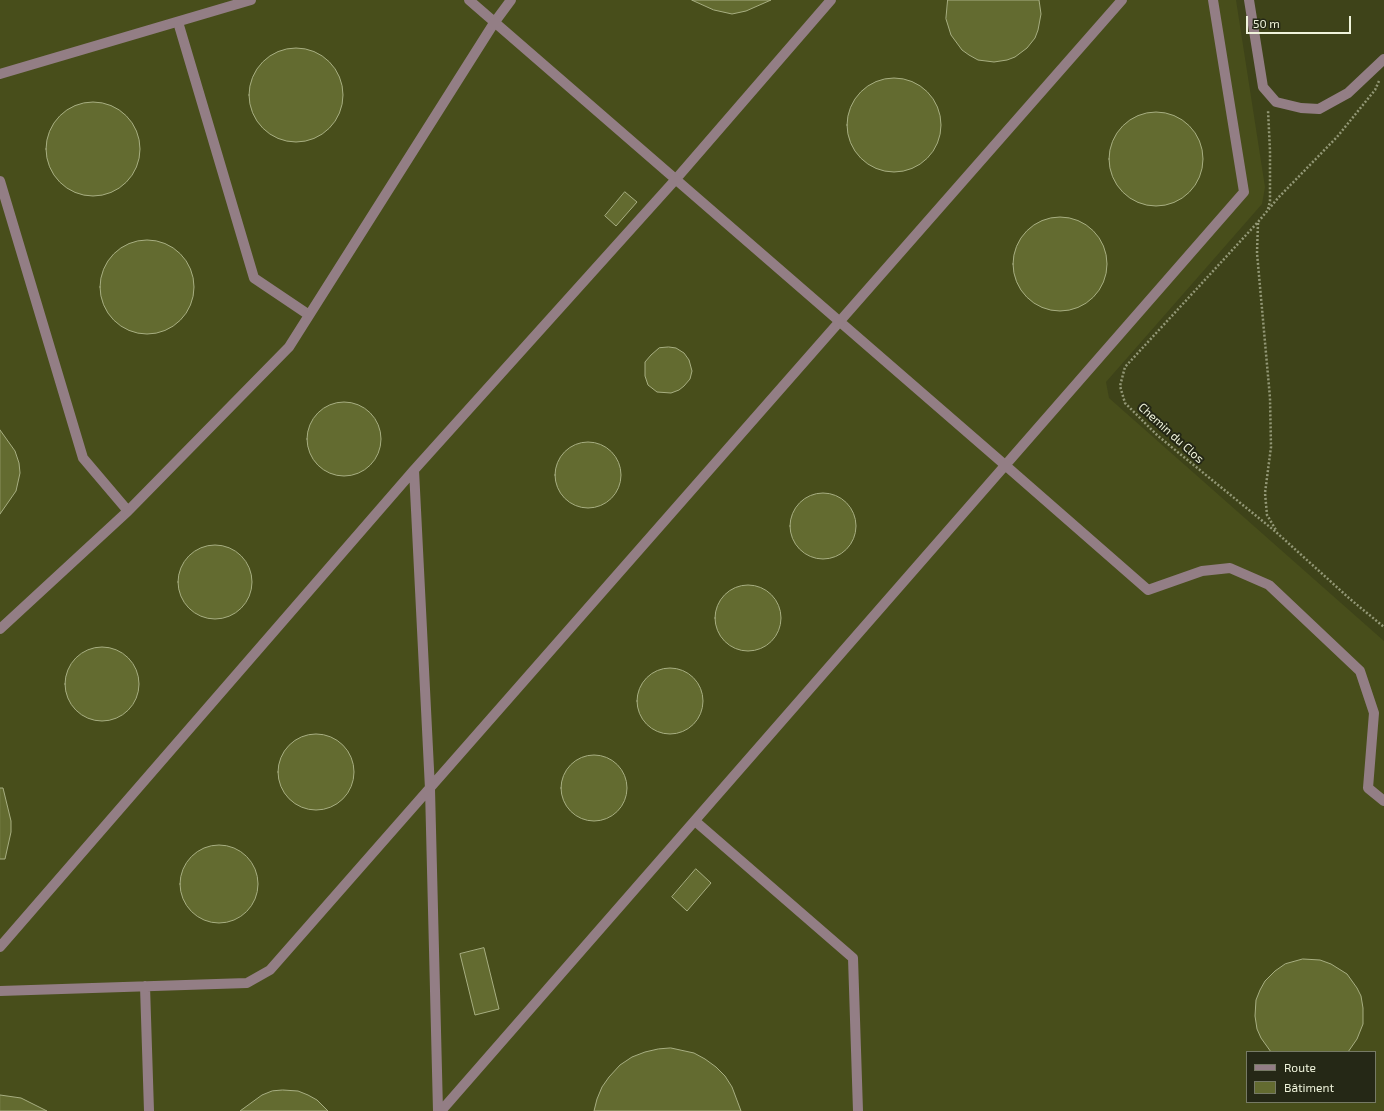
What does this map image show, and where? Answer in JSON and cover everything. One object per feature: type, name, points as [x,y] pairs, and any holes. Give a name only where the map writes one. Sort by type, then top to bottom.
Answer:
[{"type":"street","points":[[0,74],[252,0]]},
{"type":"street","points":[[469,0],[1148,590],[1202,571],[1230,568],[1269,585],[1360,671],[1374,713],[1368,788],[1384,801]]},
{"type":"street","points":[[0,629],[128,510],[289,346],[510,0]]},
{"type":"street","points":[[0,947],[414,470],[676,179],[831,0]]},
{"type":"street","points":[[0,991],[247,983],[270,970],[430,790],[839,321],[1122,0]]},
{"type":"street","points":[[441,1111],[1244,192],[1213,0]]},
{"type":"street","points":[[1249,0],[1263,87],[1276,102],[1300,108],[1319,109],[1348,92],[1384,59]]},
{"type":"street","points":[[178,22],[254,278],[309,315]]},
{"type":"street","points":[[0,181],[84,458],[128,510]]},
{"type":"street","points":[[414,470],[430,790],[438,1111]]},
{"type":"street","points":[[695,821],[853,958],[858,1111]]},
{"type":"street","points":[[145,986],[149,1111]]},
{"type":"path","name":"Chemin du Clos","points":[[1381,77],[1375,90],[1337,137],[1278,198],[1258,222],[1125,367],[1120,386],[1125,403],[1158,436],[1276,532],[1350,599],[1384,627]]},
{"type":"path","points":[[1267,212],[1270,201],[1269,94]]},
{"type":"path","points":[[1258,222],[1257,253],[1270,398],[1271,446],[1265,494],[1267,515],[1276,532]]},
{"type":"shaded area","points":[[0,0],[1236,0],[1265,187],[1262,204],[1106,382],[1109,398],[1384,641],[1384,1111],[0,1111]]},
{"type":"building","points":[[692,0],[771,0],[746,11],[732,14],[714,10]]},
{"type":"building","points":[[948,0],[1039,0],[1041,14],[1035,38],[1027,48],[1015,57],[994,62],[978,60],[962,50],[951,35],[946,19]]},
{"type":"building","points":[[296,48],[314,51],[329,62],[340,77],[343,95],[340,113],[329,128],[314,139],[296,142],[278,139],[263,128],[252,113],[249,95],[252,77],[263,62],[278,51]]},
{"type":"building","points":[[894,78],[912,81],[927,92],[938,107],[941,125],[938,143],[927,158],[912,169],[894,172],[876,169],[861,158],[850,143],[847,125],[850,107],[861,92],[876,81]]},
{"type":"building","points":[[84,102],[102,102],[111,105],[127,115],[137,131],[140,140],[140,158],[137,167],[127,183],[111,193],[102,196],[84,196],[75,193],[59,183],[49,167],[46,158],[46,140],[49,131],[59,115],[75,105]]},
{"type":"building","points":[[1156,112],[1174,115],[1189,126],[1200,141],[1203,159],[1200,177],[1189,192],[1174,203],[1156,206],[1138,203],[1123,192],[1112,177],[1109,159],[1112,141],[1123,126],[1138,115]]},
{"type":"building","points":[[625,192],[637,202],[616,226],[605,216]]},
{"type":"building","points":[[1060,217],[1078,220],[1093,231],[1104,246],[1107,264],[1104,282],[1093,297],[1078,308],[1060,311],[1042,308],[1027,297],[1016,282],[1013,264],[1016,246],[1027,231],[1042,220]]},
{"type":"building","points":[[147,240],[165,243],[180,254],[191,269],[194,287],[191,305],[180,320],[165,331],[147,334],[129,331],[114,320],[103,305],[100,287],[103,269],[114,254],[129,243]]},
{"type":"building","points":[[659,348],[676,348],[684,353],[689,360],[692,371],[690,379],[679,390],[671,393],[657,392],[648,385],[645,376],[645,362]]},
{"type":"building","points":[[344,402],[358,405],[370,413],[378,425],[381,439],[378,453],[370,465],[358,473],[344,476],[330,473],[318,465],[310,453],[307,439],[310,425],[318,413],[330,405]]},
{"type":"building","points":[[0,430],[15,451],[19,463],[20,473],[16,491],[0,514]]},
{"type":"building","points":[[588,442],[601,444],[616,457],[619,462],[621,475],[619,488],[606,503],[601,506],[588,508],[575,506],[560,493],[557,488],[555,475],[557,462],[570,447],[575,444]]},
{"type":"building","points":[[817,493],[829,493],[841,498],[851,508],[856,520],[854,539],[841,554],[829,559],[817,559],[805,554],[795,544],[790,532],[790,520],[795,508],[805,498]]},
{"type":"building","points":[[215,545],[236,551],[246,561],[252,582],[246,603],[236,613],[215,619],[194,613],[184,603],[178,582],[184,561],[194,551]]},
{"type":"building","points":[[748,585],[761,587],[776,600],[779,605],[781,618],[779,631],[766,646],[761,649],[748,651],[735,649],[720,636],[717,631],[715,618],[717,605],[730,590],[735,587]]},
{"type":"building","points":[[102,647],[116,650],[128,658],[136,670],[139,684],[136,698],[128,710],[116,718],[102,721],[88,718],[76,710],[68,698],[65,684],[68,670],[76,658],[88,650]]},
{"type":"building","points":[[670,668],[683,671],[693,678],[700,688],[703,701],[700,714],[693,724],[683,731],[670,734],[657,731],[647,724],[640,714],[637,701],[640,688],[647,678],[657,671]]},
{"type":"building","points":[[316,734],[331,737],[343,745],[351,757],[354,772],[351,787],[343,799],[331,807],[316,810],[301,807],[289,799],[281,787],[278,772],[281,757],[289,745],[301,737]]},
{"type":"building","points":[[594,755],[607,757],[622,770],[625,775],[627,788],[625,801],[612,816],[607,819],[594,821],[581,819],[566,806],[563,801],[561,788],[563,775],[576,760],[581,757]]},
{"type":"building","points":[[0,788],[3,788],[11,821],[11,832],[5,859],[0,859]]},
{"type":"building","points":[[219,845],[234,848],[246,857],[255,869],[258,884],[255,899],[246,911],[234,920],[219,923],[204,920],[192,911],[183,899],[180,884],[183,869],[192,857],[204,848]]},
{"type":"building","points":[[696,869],[711,883],[687,911],[672,897]]},
{"type":"building","points":[[484,948],[499,1009],[475,1015],[460,954]]},
{"type":"building","points":[[1303,959],[1320,960],[1331,964],[1347,974],[1361,996],[1363,1008],[1363,1024],[1357,1039],[1349,1051],[1270,1051],[1261,1038],[1257,1029],[1255,1016],[1256,1000],[1265,981],[1285,964]]},
{"type":"building","points":[[671,1048],[694,1053],[716,1067],[725,1076],[732,1087],[741,1111],[594,1111],[602,1087],[620,1065],[632,1057],[645,1052]]},
{"type":"building","points":[[272,1091],[298,1091],[308,1095],[317,1100],[328,1111],[240,1111],[262,1095]]},
{"type":"building","points":[[0,1095],[21,1098],[47,1111],[0,1111]]}]
